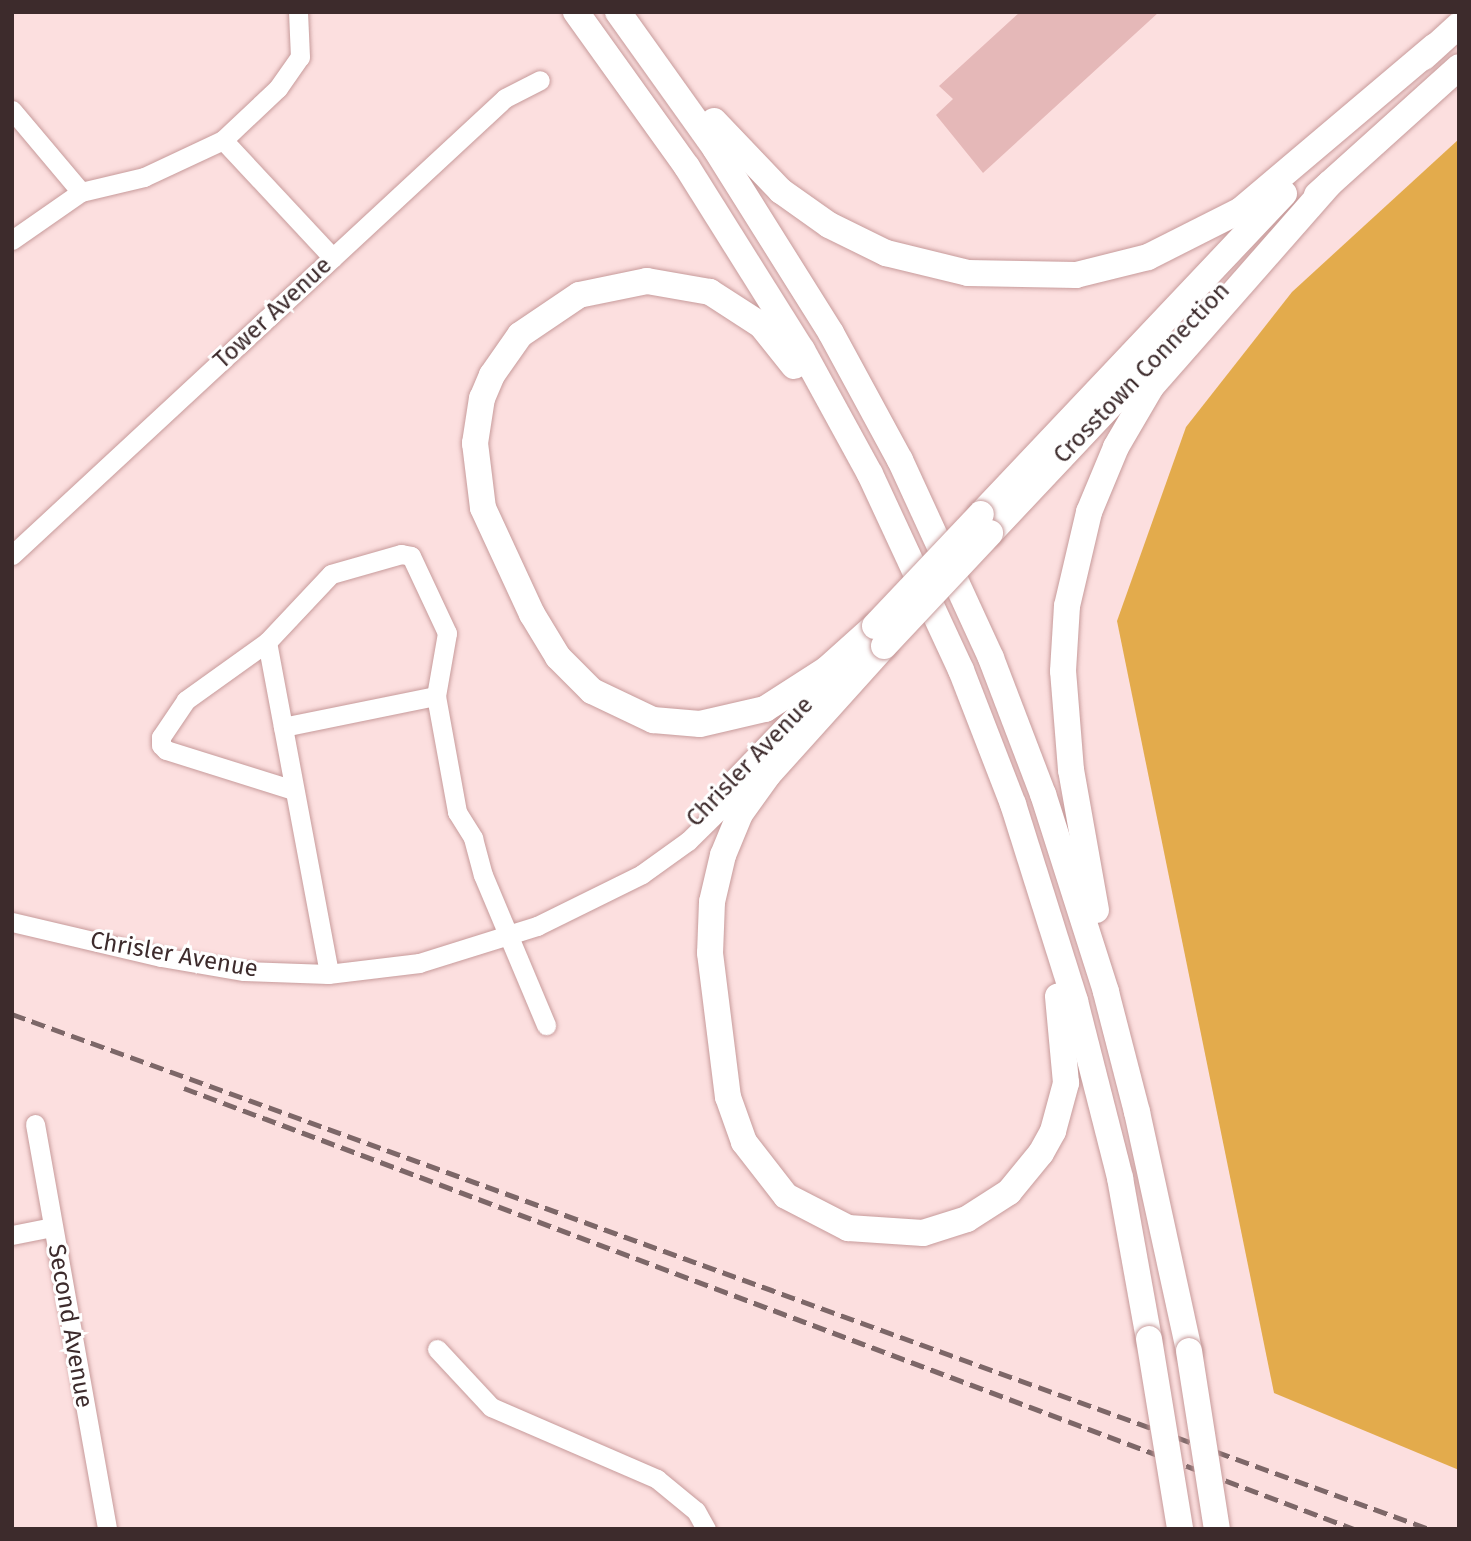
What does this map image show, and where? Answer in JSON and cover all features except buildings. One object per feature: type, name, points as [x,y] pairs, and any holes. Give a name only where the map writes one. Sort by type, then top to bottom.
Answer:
[{"type":"highway","points":[[576,12],[727,227],[870,474],[961,670],[1036,874],[1104,1111],[1149,1339],[1180,1529]]},
{"type":"highway","points":[[620,12],[741,153],[805,209],[860,241],[914,262],[1023,277],[1076,275],[1124,265],[1219,224],[1262,195],[1436,46]]},
{"type":"highway","points":[[620,12],[755,209],[900,460],[991,658],[1043,794],[1124,1056]]},
{"type":"highway","name":"Crosstown Connection","points":[[1036,874],[1065,1034],[1066,1083],[1052,1131],[1026,1173],[988,1208],[923,1233],[848,1227],[786,1196],[750,1152],[728,1097],[710,953],[712,902],[723,855],[740,814],[768,775],[839,693],[880,636],[1294,184],[1459,25]]},
{"type":"highway","name":"Crosstown Connection","points":[[985,523],[1331,183],[1459,67]]},
{"type":"highway","points":[[1217,1529],[1189,1351],[1124,1056],[1077,804],[1063,703],[1064,637],[1079,544],[1116,447],[1152,387],[1331,183]]},
{"type":"highway","points":[[870,474],[761,324],[730,301],[669,283],[600,288],[537,320],[504,353],[477,420],[478,488],[492,529],[558,657],[610,703],[675,723],[743,716],[806,684],[880,636]]},
{"type":"street","points":[[12,240],[81,192],[144,177],[223,140],[278,88],[300,57],[298,12]]},
{"type":"street","name":"Tower Avenue","points":[[12,555],[505,97],[540,80]]},
{"type":"street","points":[[12,110],[81,192]]},
{"type":"street","points":[[223,140],[333,258]]},
{"type":"street","points":[[294,790],[166,750],[161,745],[161,737],[186,700],[267,642],[331,574],[401,554],[411,556],[447,633],[436,696],[457,812],[473,838],[508,937],[546,1025]]},
{"type":"street","name":"Chrisler Avenue","points":[[616,888],[703,811],[880,636]]},
{"type":"street","points":[[267,642],[329,973]]},
{"type":"street","name":"Chrisler Avenue","points":[[12,922],[202,965],[329,973],[419,963],[508,937],[616,888],[688,841],[839,693]]},
{"type":"street","points":[[283,727],[436,696]]},
{"type":"street","name":"Second Avenue","points":[[35,1124],[107,1529]]},
{"type":"street","points":[[12,1235],[52,1227]]},
{"type":"street","points":[[437,1349],[491,1407],[657,1479],[696,1511],[706,1529]]},
{"type":"shaded area","points":[[1459,139],[1459,1470],[1274,1393],[1117,621],[1186,427],[1292,292]]},
{"type":"railway","points":[[12,1014],[1429,1529]]},
{"type":"railway","points":[[184,1088],[1354,1529]]}]
